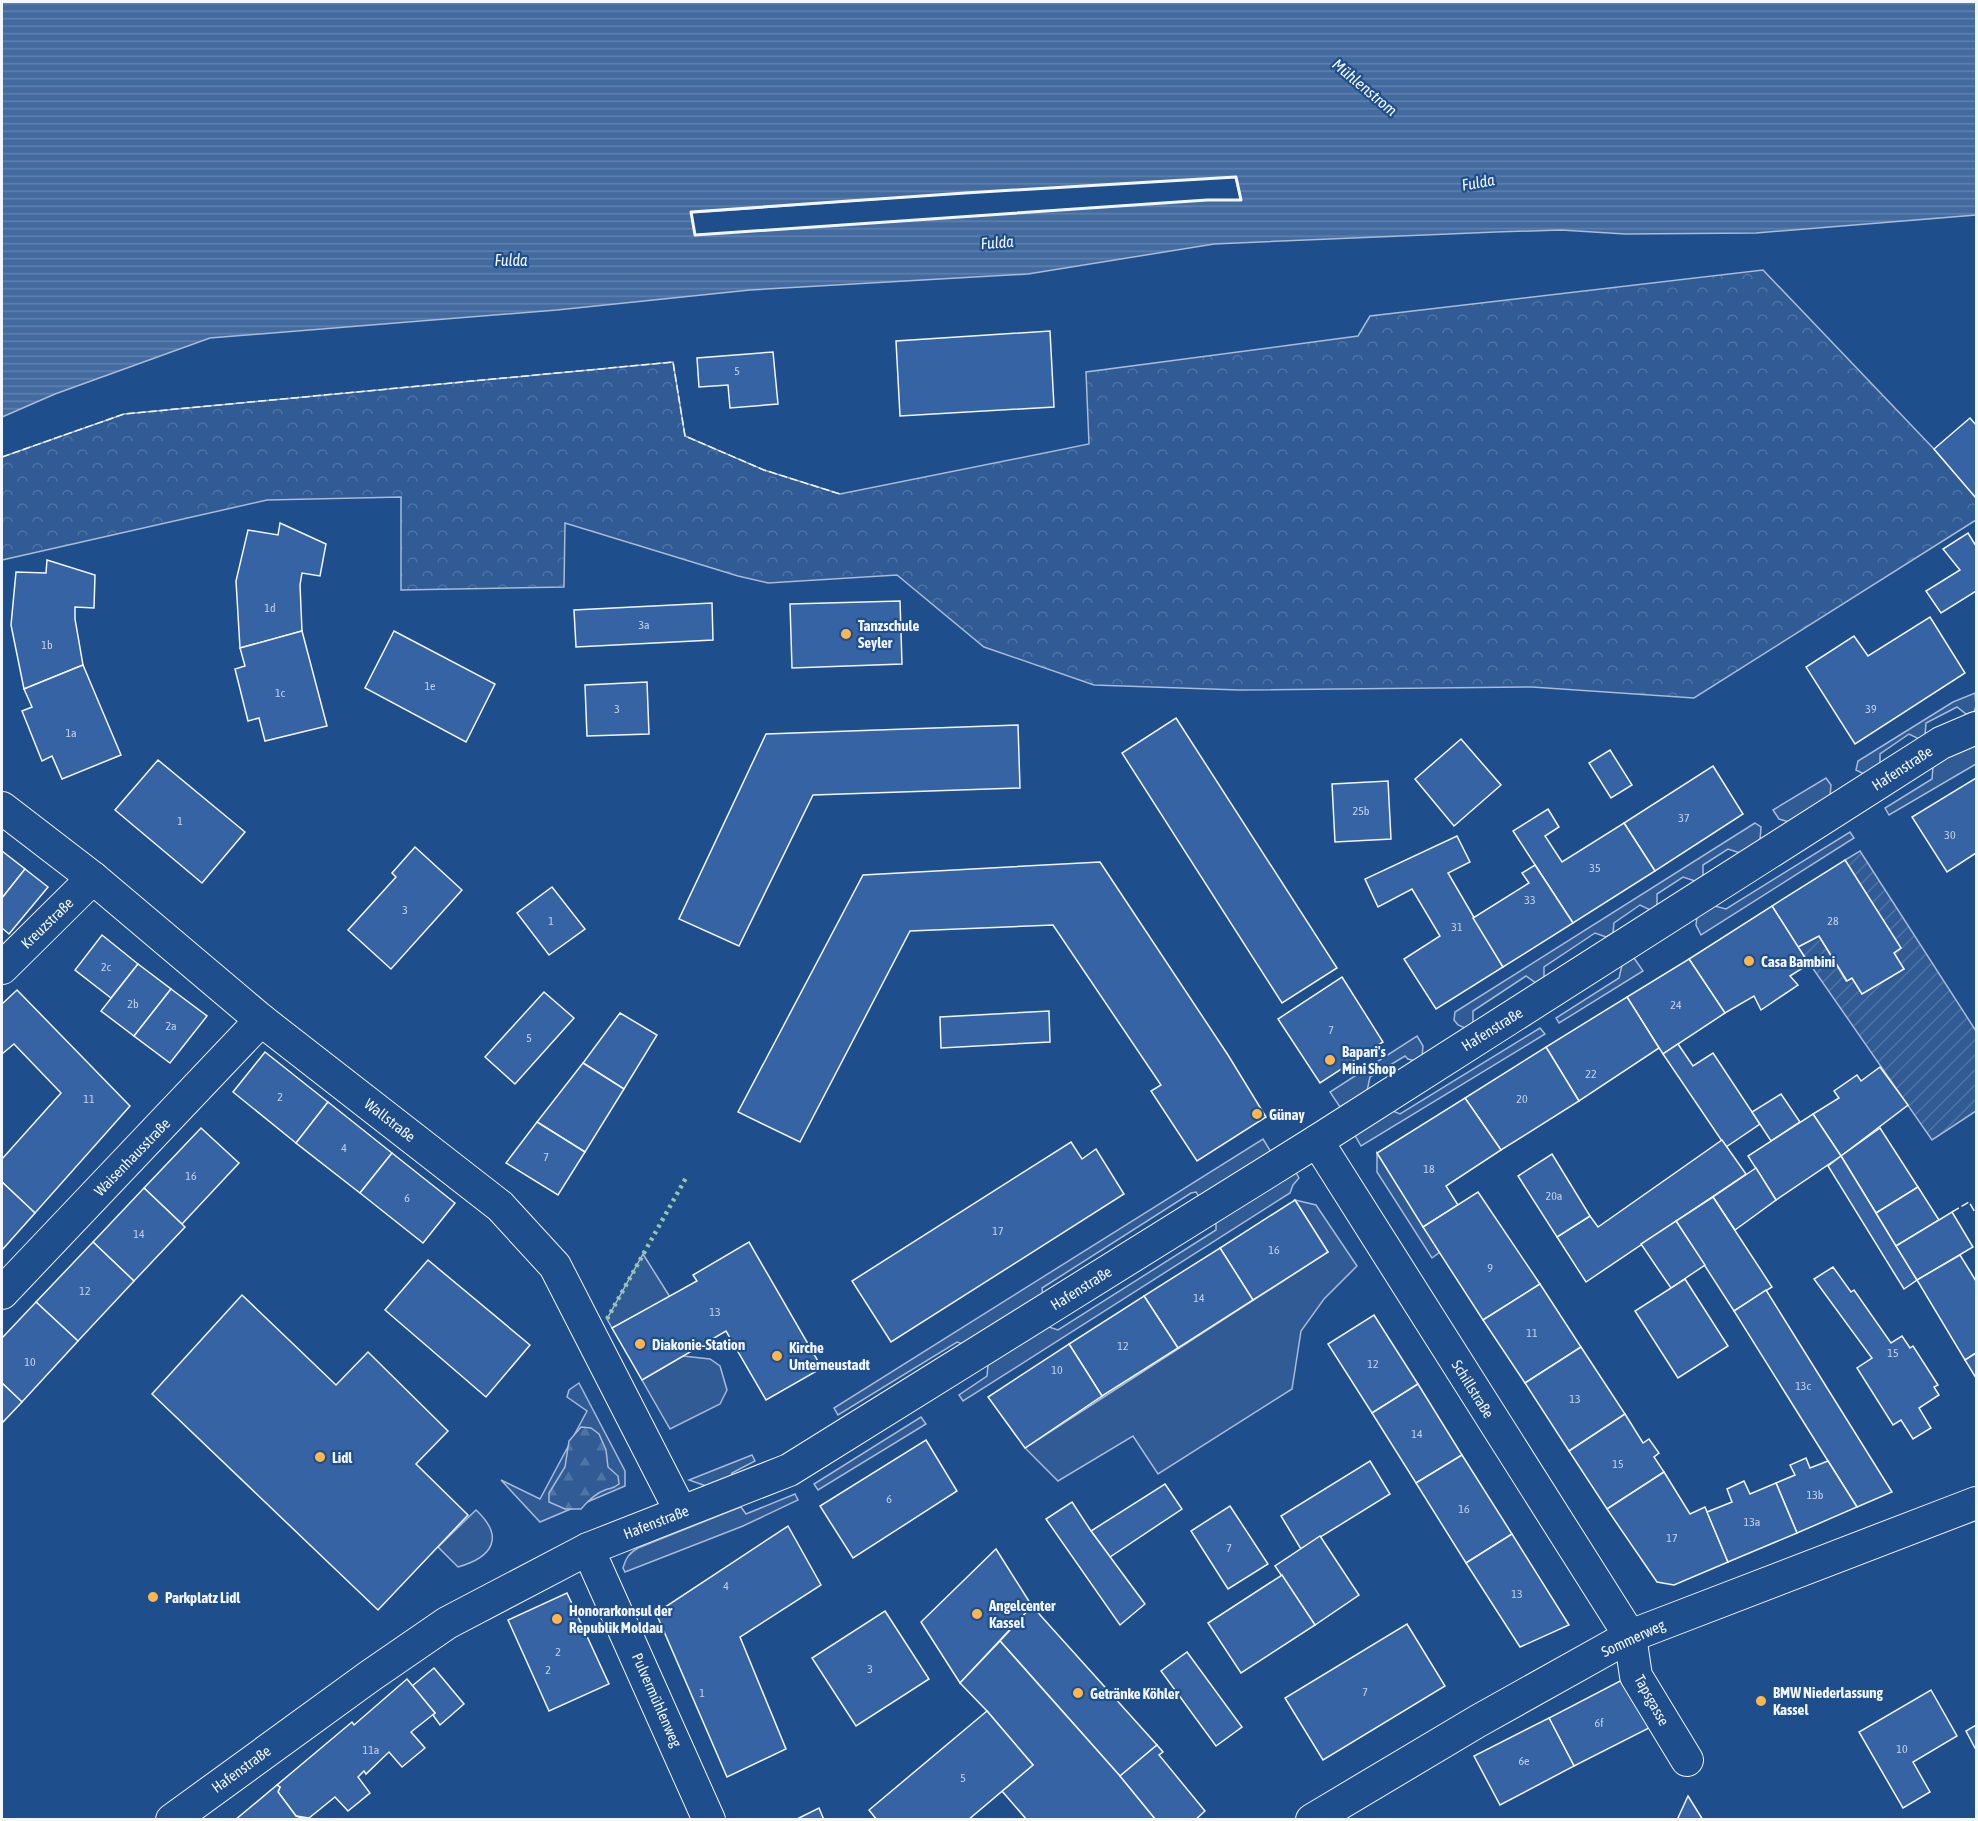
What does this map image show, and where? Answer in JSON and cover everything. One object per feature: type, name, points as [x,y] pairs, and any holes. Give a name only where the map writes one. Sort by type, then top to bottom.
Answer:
[{"type":"street","name":"Hafenstraße","points":[[172,1820],[447,1623],[588,1549],[789,1470],[1317,1141],[1941,743],[1977,728]]},
{"type":"street","name":"Wallstraße","points":[[2,808],[93,879],[261,1020],[500,1206],[555,1266],[681,1512]]},
{"type":"street","name":"Kreuzstraße","points":[[2,968],[93,879]]},
{"type":"street","name":"Waisenhausstraße","points":[[2,1293],[261,1020]]},
{"type":"street","name":"Schillstraße","points":[[1317,1141],[1630,1636]]},
{"type":"street","name":"Sommerweg","points":[[1312,1820],[1630,1636],[1977,1503]]},
{"type":"street","name":"Pulvermühlenweg","points":[[588,1549],[710,1820]]},
{"type":"street","name":"Tapsgasse","points":[[1630,1636],[1636,1676],[1687,1760]]},
{"type":"green space","points":[[1763,270],[1934,449],[1976,498],[1976,520],[1694,698],[1532,687],[1239,690],[1094,685],[984,647],[897,575],[768,583],[565,523],[564,587],[401,590],[401,497],[267,500],[2,560],[2,457],[124,414],[673,362],[685,436],[764,470],[840,494],[1089,444],[1086,372],[1358,336],[1370,316]]},
{"type":"green space","points":[[1975,693],[1974,712],[1966,714],[1957,707],[1926,723],[1925,735],[1919,739],[1909,734],[1880,754],[1880,764],[1864,774],[1856,770],[1858,761],[1953,702]]},
{"type":"green space","points":[[1976,744],[1976,764],[1889,815],[1885,808],[1932,779],[1933,766],[1952,754]]},
{"type":"green space","points":[[1826,778],[1831,785],[1830,796],[1789,822],[1779,819],[1773,810]]},
{"type":"green space","points":[[1755,823],[1761,827],[1760,840],[1740,853],[1728,849],[1703,865],[1703,876],[1695,881],[1683,877],[1657,894],[1657,905],[1650,910],[1640,905],[1614,923],[1613,933],[1606,937],[1595,933],[1544,967],[1544,978],[1536,983],[1526,976],[1473,1011],[1473,1023],[1465,1028],[1454,1020],[1455,1012]]},
{"type":"green space","points":[[1850,832],[1854,838],[1701,935],[1696,925],[1697,917],[1715,906],[1726,909]]},
{"type":"green space","points":[[1860,851],[1976,1031],[1976,1111],[1932,1140],[1798,947],[1819,936],[1846,981],[1852,978],[1862,994],[1904,969],[1894,953],[1901,948],[1845,860]]},
{"type":"green space","points":[[1634,958],[1643,971],[1559,1023],[1556,1018],[1619,978],[1622,965]]},
{"type":"green space","points":[[1540,1028],[1545,1034],[1361,1146],[1353,1132],[1388,1109],[1400,1114]]},
{"type":"green space","points":[[1417,1036],[1423,1046],[1422,1057],[1415,1061],[1405,1056],[1370,1077],[1367,1091],[1340,1107],[1330,1092]]},
{"type":"green space","points":[[1263,1139],[1271,1152],[1200,1198],[1196,1192],[1191,1193],[1042,1288],[1043,1298],[968,1346],[957,1342],[838,1415],[834,1408]]},
{"type":"green space","points":[[1377,1153],[1440,1252],[1432,1258],[1377,1172]]},
{"type":"green space","points":[[1294,1169],[1299,1178],[1290,1193],[963,1401],[959,1395],[987,1376],[988,1365],[1049,1327],[1058,1330],[1216,1230],[1216,1220]]},
{"type":"green space","points":[[1295,1200],[1316,1205],[1357,1266],[1324,1299],[1301,1331],[1292,1389],[1158,1474],[1133,1436],[1058,1481],[1025,1448],[1328,1252]]},
{"type":"green space","points":[[643,1254],[670,1297],[612,1328],[607,1319]]},
{"type":"green space","points":[[683,1356],[710,1359],[720,1366],[727,1390],[720,1404],[670,1429],[642,1380]]},
{"type":"green space","points":[[579,1383],[625,1471],[625,1486],[540,1522],[501,1480],[540,1499],[587,1411],[567,1397],[569,1390]]},
{"type":"green space","points":[[921,1417],[926,1424],[818,1490],[814,1484]]},
{"type":"green space","points":[[581,1427],[591,1428],[599,1434],[606,1450],[608,1467],[618,1476],[619,1484],[598,1493],[581,1509],[565,1509],[549,1502],[549,1493],[565,1467],[569,1441]]},
{"type":"green space","points":[[752,1455],[755,1461],[732,1473],[728,1486],[709,1487],[689,1480]]},
{"type":"green space","points":[[795,1494],[798,1500],[743,1526],[625,1572],[623,1568],[628,1556],[638,1548],[738,1508],[741,1507],[746,1514]]},
{"type":"green space","points":[[476,1510],[490,1529],[491,1545],[480,1558],[458,1567],[438,1547]]},
{"type":"water","points":[[2,2],[1976,2],[1976,215],[1756,233],[1625,234],[1561,230],[1214,244],[1028,274],[750,290],[557,310],[210,338],[55,394],[2,417]],"holes":[[[1235,177],[1241,200],[1207,200],[695,235],[691,213],[965,193]]]},
{"type":"building","points":[[1050,331],[1054,407],[900,416],[896,341]]},
{"type":"building","points":[[773,352],[778,404],[730,408],[728,385],[699,387],[697,358]]},
{"type":"building","points":[[1970,418],[1976,425],[1976,498],[1934,449]]},
{"type":"building","points":[[280,523],[326,544],[320,576],[302,573],[300,585],[302,631],[240,648],[236,581],[248,530],[278,535]]},
{"type":"building","points":[[1968,533],[1976,546],[1976,591],[1941,613],[1926,591],[1960,570],[1943,549]]},
{"type":"building","points":[[47,560],[95,575],[94,608],[75,607],[83,665],[24,689],[11,625],[16,572],[46,573]]},
{"type":"building","name":"Tanzschule Seyler","points":[[900,601],[902,664],[792,668],[790,604]]},
{"type":"building","points":[[712,603],[713,640],[576,647],[574,610]]},
{"type":"building","points":[[1930,617],[1965,673],[1855,744],[1806,667],[1854,636],[1868,656]]},
{"type":"building","points":[[302,631],[327,726],[265,741],[259,718],[248,721],[235,669],[245,666],[240,648]]},
{"type":"building","points":[[394,631],[495,684],[466,742],[365,688]]},
{"type":"building","points":[[83,665],[121,755],[62,779],[52,756],[42,761],[22,711],[32,707],[24,689]]},
{"type":"building","points":[[647,682],[649,734],[587,736],[585,685]]},
{"type":"building","points":[[1176,718],[1337,968],[1282,1003],[1122,753]]},
{"type":"building","points":[[1018,725],[1020,788],[813,795],[739,946],[679,919],[766,734]]},
{"type":"building","points":[[1461,739],[1501,785],[1454,826],[1415,779]]},
{"type":"building","points":[[1610,750],[1632,785],[1611,798],[1589,763]]},
{"type":"building","points":[[158,760],[245,832],[202,883],[115,810]]},
{"type":"building","points":[[1713,766],[1743,814],[1655,871],[1624,823]]},
{"type":"building","points":[[1976,778],[1976,853],[1947,872],[1912,817]]},
{"type":"building","points":[[1388,781],[1391,839],[1335,842],[1332,784]]},
{"type":"building","points":[[1548,809],[1559,827],[1545,836],[1562,862],[1624,823],[1655,871],[1573,923],[1513,831]]},
{"type":"building","points":[[1457,836],[1470,862],[1448,873],[1503,967],[1436,1009],[1404,959],[1440,936],[1412,889],[1378,907],[1365,879]]},
{"type":"building","points":[[415,847],[462,890],[391,969],[348,930],[396,877],[392,873]]},
{"type":"building","points":[[2,851],[25,869],[2,898]]},
{"type":"building","points":[[1845,860],[1901,948],[1894,953],[1904,969],[1862,994],[1852,978],[1847,981],[1819,936],[1798,947],[1772,906]]},
{"type":"building","points":[[1100,862],[1228,1055],[1266,1117],[1197,1161],[1151,1091],[1161,1085],[1053,925],[910,931],[800,1142],[738,1112],[863,875]]},
{"type":"building","points":[[1535,865],[1573,923],[1503,967],[1473,918],[1529,883],[1522,873]]},
{"type":"building","points":[[25,869],[48,887],[9,934],[2,928],[2,898]]},
{"type":"building","points":[[552,887],[585,929],[549,955],[517,913]]},
{"type":"building","name":"Casa Bambini","points":[[1772,906],[1809,964],[1790,976],[1798,985],[1761,1010],[1754,996],[1725,1013],[1689,959]]},
{"type":"building","points":[[102,935],[138,964],[111,998],[75,970]]},
{"type":"building","points":[[1689,959],[1725,1013],[1663,1054],[1627,997]]},
{"type":"building","points":[[138,964],[171,989],[134,1036],[101,1011]]},
{"type":"building","points":[[1342,977],[1383,1042],[1320,1083],[1278,1019]]},
{"type":"building","points":[[171,989],[207,1016],[170,1063],[134,1036]]},
{"type":"building","points":[[17,990],[130,1106],[35,1213],[2,1182],[2,1159],[61,1093],[14,1044],[2,1054],[2,1004]]},
{"type":"building","points":[[544,992],[574,1018],[515,1084],[485,1057]]},
{"type":"building","points":[[1627,997],[1659,1048],[1579,1101],[1546,1047]]},
{"type":"building","points":[[1049,1011],[1050,1042],[941,1048],[940,1017]]},
{"type":"building","points":[[620,1013],[657,1035],[624,1089],[583,1063]]},
{"type":"building","points":[[1678,1044],[1693,1066],[1713,1053],[1760,1124],[1726,1147],[1663,1054]]},
{"type":"building","points":[[1546,1047],[1579,1101],[1501,1150],[1465,1098]]},
{"type":"building","points":[[265,1052],[328,1102],[296,1143],[233,1092]]},
{"type":"building","points":[[583,1063],[624,1089],[585,1152],[537,1122]]},
{"type":"building","points":[[1880,1067],[1908,1105],[1841,1156],[1813,1114],[1839,1098],[1834,1091],[1857,1075],[1861,1081]]},
{"type":"building","points":[[1781,1094],[1800,1122],[1771,1141],[1752,1112]]},
{"type":"building","points":[[1465,1098],[1501,1150],[1446,1186],[1458,1205],[1423,1227],[1377,1153]]},
{"type":"building","points":[[328,1102],[392,1153],[360,1193],[296,1143]]},
{"type":"building","points":[[1813,1114],[1841,1156],[1776,1200],[1748,1156]]},
{"type":"building","points":[[537,1122],[585,1152],[558,1195],[506,1163]]},
{"type":"building","points":[[201,1128],[239,1163],[182,1224],[144,1188]]},
{"type":"building","points":[[1880,1128],[1918,1187],[1876,1213],[1841,1156]]},
{"type":"building","points":[[1722,1140],[1746,1174],[1586,1282],[1557,1237],[1590,1216],[1598,1227]]},
{"type":"building","points":[[1071,1142],[1082,1159],[1096,1149],[1124,1194],[891,1342],[852,1281]]},
{"type":"building","points":[[392,1153],[455,1203],[423,1243],[360,1193]]},
{"type":"building","points":[[1552,1154],[1590,1216],[1557,1237],[1518,1176]]},
{"type":"building","points":[[1841,1156],[1917,1280],[1904,1289],[1828,1166]]},
{"type":"building","points":[[1756,1168],[1776,1200],[1735,1230],[1713,1197]]},
{"type":"building","points":[[2,1182],[35,1213],[2,1250]]},
{"type":"building","points":[[1918,1187],[1939,1220],[1896,1246],[1876,1213]]},
{"type":"building","points":[[144,1188],[185,1227],[134,1281],[93,1242]]},
{"type":"building","points":[[1478,1192],[1540,1284],[1483,1320],[1423,1227]]},
{"type":"building","points":[[1713,1197],[1772,1287],[1734,1311],[1676,1221]]},
{"type":"building","points":[[1295,1200],[1328,1252],[1253,1300],[1220,1248]]},
{"type":"building","points":[[1952,1212],[1973,1247],[1917,1280],[1896,1246]]},
{"type":"building","points":[[1676,1221],[1705,1265],[1671,1288],[1641,1244]]},
{"type":"building","points":[[93,1242],[134,1281],[78,1341],[36,1302]]},
{"type":"building","points":[[749,1242],[822,1368],[766,1400],[726,1331],[642,1380],[612,1328],[697,1281],[693,1275]]},
{"type":"building","points":[[1220,1248],[1253,1300],[1178,1348],[1144,1296]]},
{"type":"building","points":[[1960,1255],[1976,1281],[1976,1353],[1965,1360],[1917,1280]]},
{"type":"building","points":[[428,1260],[530,1345],[486,1397],[385,1310]]},
{"type":"building","points":[[1833,1267],[1851,1292],[1854,1290],[1891,1343],[1902,1336],[1910,1348],[1913,1346],[1938,1385],[1934,1387],[1939,1395],[1919,1408],[1931,1428],[1913,1439],[1901,1420],[1893,1425],[1857,1368],[1872,1358],[1814,1279]]},
{"type":"building","points":[[1685,1279],[1728,1346],[1678,1378],[1635,1311]]},
{"type":"building","points":[[1540,1284],[1581,1347],[1525,1383],[1483,1320]]},
{"type":"building","points":[[1766,1290],[1892,1492],[1857,1507],[1734,1311]]},
{"type":"building","name":"Lidl","points":[[242,1295],[336,1385],[368,1352],[448,1431],[416,1464],[468,1515],[378,1610],[152,1394]]},
{"type":"building","points":[[1144,1296],[1178,1348],[1102,1396],[1069,1344]]},
{"type":"building","points":[[36,1302],[78,1341],[22,1402],[2,1383],[2,1338]]},
{"type":"building","points":[[1374,1315],[1418,1384],[1372,1413],[1328,1344]]},
{"type":"building","points":[[1069,1344],[1102,1396],[1025,1448],[988,1397]]},
{"type":"building","points":[[1581,1347],[1625,1414],[1569,1451],[1525,1383]]},
{"type":"building","points":[[1976,1353],[1976,1378],[1965,1360]]},
{"type":"building","points":[[2,1383],[22,1402],[2,1423]]},
{"type":"building","points":[[1418,1384],[1462,1455],[1416,1483],[1372,1413]]},
{"type":"building","points":[[1625,1414],[1643,1443],[1649,1439],[1659,1453],[1654,1457],[1664,1472],[1607,1509],[1569,1451]]},
{"type":"building","points":[[926,1440],[957,1491],[853,1558],[820,1506]]},
{"type":"building","points":[[1462,1455],[1512,1534],[1466,1563],[1416,1483]]},
{"type":"building","points":[[1806,1458],[1810,1468],[1828,1461],[1857,1507],[1797,1533],[1776,1483],[1795,1475],[1790,1465]]},
{"type":"building","points":[[1370,1461],[1390,1494],[1301,1549],[1281,1516]]},
{"type":"building","points":[[1664,1472],[1690,1514],[1705,1507],[1728,1562],[1674,1585],[1657,1582],[1607,1509]]},
{"type":"building","points":[[1744,1481],[1750,1494],[1776,1483],[1797,1533],[1728,1562],[1707,1512],[1732,1502],[1727,1489]]},
{"type":"building","points":[[1165,1484],[1182,1509],[1110,1557],[1091,1531]]},
{"type":"building","points":[[1072,1502],[1145,1604],[1120,1625],[1046,1519]]},
{"type":"building","points":[[1230,1506],[1268,1564],[1228,1589],[1191,1531]]},
{"type":"building","points":[[788,1526],[821,1585],[740,1637],[786,1749],[727,1777],[656,1613]]},
{"type":"building","points":[[1512,1534],[1569,1625],[1520,1647],[1466,1563]]},
{"type":"building","points":[[1320,1536],[1359,1595],[1315,1625],[1275,1566]]},
{"type":"building","name":"Angelcenter Kassel","points":[[996,1549],[1032,1606],[960,1683],[921,1622]]},
{"type":"building","points":[[1282,1575],[1315,1625],[1241,1673],[1208,1623]]},
{"type":"building","points":[[567,1593],[609,1684],[549,1711],[508,1620]]},
{"type":"building","name":"Getränke Köhler","points":[[1032,1606],[1157,1745],[1120,1776],[1000,1641]]},
{"type":"building","points":[[885,1611],[929,1679],[856,1726],[812,1658]]},
{"type":"building","points":[[1407,1624],[1445,1686],[1323,1760],[1285,1698]]},
{"type":"building","points":[[1000,1641],[1156,1820],[1027,1820],[1002,1791],[1033,1765],[960,1683]]},
{"type":"building","points":[[1187,1652],[1242,1727],[1216,1746],[1161,1671]]},
{"type":"building","points":[[434,1668],[464,1704],[440,1725],[433,1715],[435,1713],[412,1686]]},
{"type":"building","points":[[407,1679],[435,1713],[411,1732],[425,1748],[402,1767],[389,1752],[366,1774],[364,1771],[358,1777],[370,1793],[348,1811],[335,1797],[309,1818],[296,1816],[278,1792],[280,1787],[277,1785],[352,1722],[354,1725]]},
{"type":"building","points":[[1624,1679],[1649,1728],[1574,1766],[1549,1718]]},
{"type":"building","points":[[1931,1690],[1957,1736],[1913,1762],[1930,1792],[1903,1808],[1859,1732]]},
{"type":"building","points":[[987,1711],[1033,1765],[968,1820],[877,1820],[869,1810]]},
{"type":"building","points":[[1549,1718],[1574,1766],[1500,1805],[1474,1756]]},
{"type":"building","points":[[1976,1725],[1976,1750],[1966,1731]]},
{"type":"building","points":[[1157,1745],[1163,1752],[1159,1755],[1205,1811],[1195,1820],[1156,1820],[1120,1776]]},
{"type":"building","points":[[277,1785],[280,1787],[278,1792],[296,1816],[309,1820],[235,1820]]},
{"type":"building","points":[[1688,1796],[1703,1820],[1677,1820]]},
{"type":"building","points":[[819,1808],[824,1820],[795,1820]]},
{"type":"hedge","points":[[607,1319],[687,1176]]},
{"type":"fence","points":[[2,457],[124,414],[673,362],[685,436],[764,470],[840,494]]},
{"type":"fence","points":[[1952,1212],[1969,1202],[1976,1214]]},
{"type":"wall","points":[[1236,177],[1241,200],[1207,200],[695,235],[691,212],[1236,177]]},
{"type":"place","name":"Tanzschule Seyler","points":[[846,634]]},
{"type":"place","name":"Casa Bambini","points":[[1749,961]]},
{"type":"place","name":"Bapari's Mini Shop","points":[[1330,1060]]},
{"type":"place","name":"Günay","points":[[1257,1114]]},
{"type":"place","name":"Diakonie-Station","points":[[640,1344]]},
{"type":"place","name":"Kirche Unterneustadt","points":[[777,1356]]},
{"type":"place","name":"Lidl","points":[[320,1457]]},
{"type":"place","name":"Parkplatz Lidl","points":[[153,1597]]},
{"type":"place","name":"Angelcenter Kassel","points":[[977,1614]]},
{"type":"place","name":"Honorarkonsul der Republik Moldau","points":[[557,1619]]},
{"type":"place","name":"Getränke Köhler","points":[[1078,1693]]},
{"type":"place","name":"BMW Niederlassung Kassel","points":[[1761,1701]]},
{"type":"water label","name":"Mühlenstrom","points":[[1365,87]]},
{"type":"water label","name":"Fulda","points":[[1478,182]]},
{"type":"water label","name":"Fulda","points":[[997,242]]},
{"type":"water label","name":"Fulda","points":[[511,260]]}]
